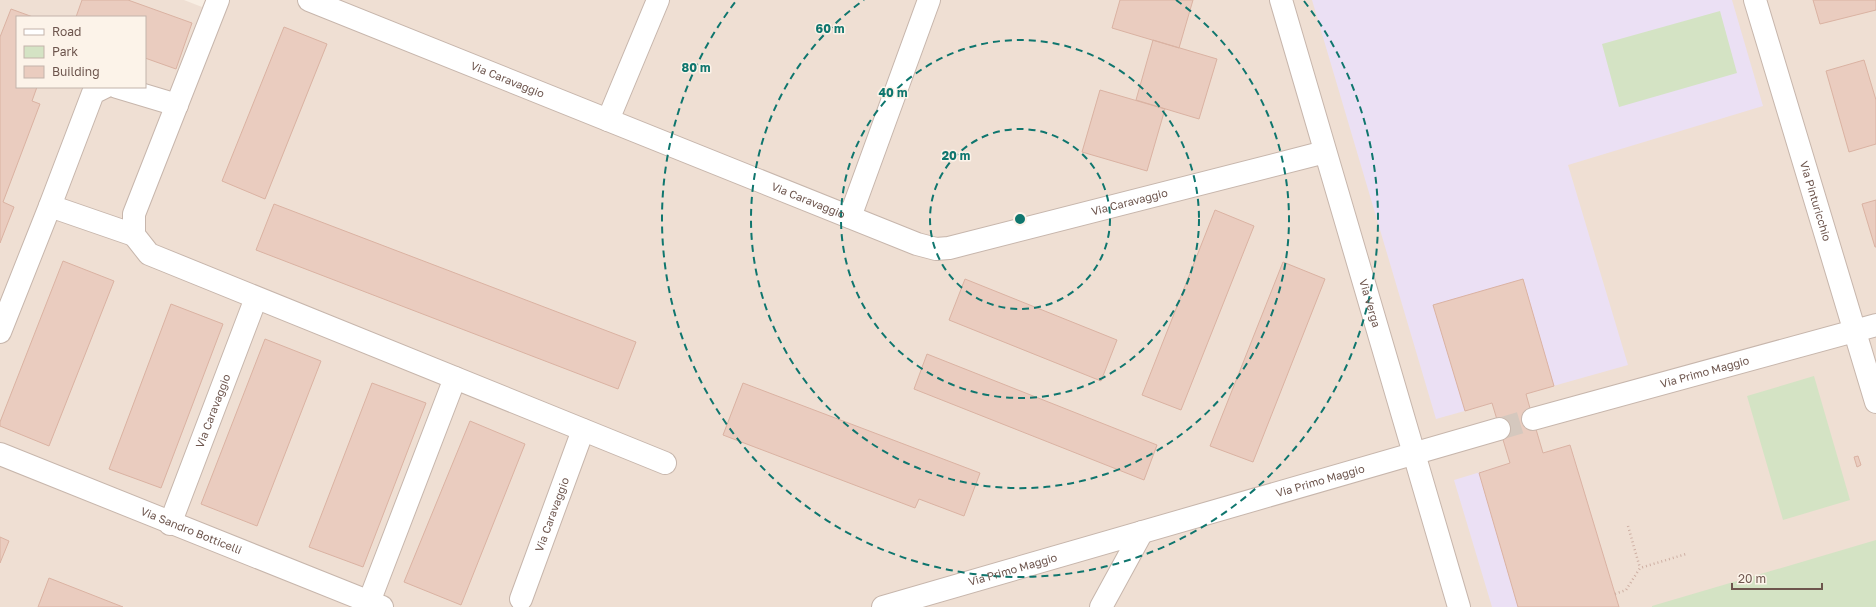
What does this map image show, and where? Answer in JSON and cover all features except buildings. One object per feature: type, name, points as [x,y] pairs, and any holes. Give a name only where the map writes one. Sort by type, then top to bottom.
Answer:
[{"type":"street","points":[[134,235],[134,214],[218,0]]},
{"type":"street","name":"Via Caravaggio","points":[[309,0],[917,244],[936,249],[949,248],[1325,152]]},
{"type":"street","points":[[608,120],[658,0]]},
{"type":"street","points":[[850,217],[929,0]]},
{"type":"street","name":"Via Verga","points":[[1281,0],[1459,607]]},
{"type":"street","name":"Via Pinturicchio","points":[[1755,0],[1866,328],[1876,402]]},
{"type":"street","points":[[0,332],[93,93],[103,88]]},
{"type":"street","points":[[120,88],[177,105]]},
{"type":"street","points":[[50,206],[134,235],[149,254],[664,463]]},
{"type":"street","name":"Via Caravaggio","points":[[170,524],[256,298]]},
{"type":"street","name":"Via Primo Maggio","points":[[1533,419],[1866,328]]},
{"type":"street","points":[[376,604],[455,378]]},
{"type":"street","name":"Via Primo Maggio","points":[[883,607],[1499,428]]},
{"type":"street","name":"Via Caravaggio","points":[[521,599],[583,430]]},
{"type":"street","name":"Via Sandro Botticelli","points":[[0,454],[170,524],[376,604]]},
{"type":"street","points":[[1101,607],[1142,532]]},
{"type":"path","points":[[1628,526],[1640,568]]},
{"type":"path","points":[[1615,594],[1626,590],[1640,568],[1686,554]]},
{"type":"shaded area","points":[[0,0],[184,0],[202,7],[205,0],[1876,0],[1876,607],[0,607]]},
{"type":"shaded area","points":[[1312,0],[1732,0],[1763,106],[1568,165],[1628,365],[1436,419]]},
{"type":"shaded area","points":[[1570,445],[1619,607],[1492,607],[1454,480]]},
{"type":"green space","points":[[1720,11],[1737,73],[1619,107],[1602,44]]},
{"type":"green space","points":[[1814,376],[1850,500],[1783,520],[1747,396]]},
{"type":"green space","points":[[1876,540],[1876,607],[1652,607],[1652,606]]},
{"type":"tunnel","points":[[1499,429],[1533,419]]}]
